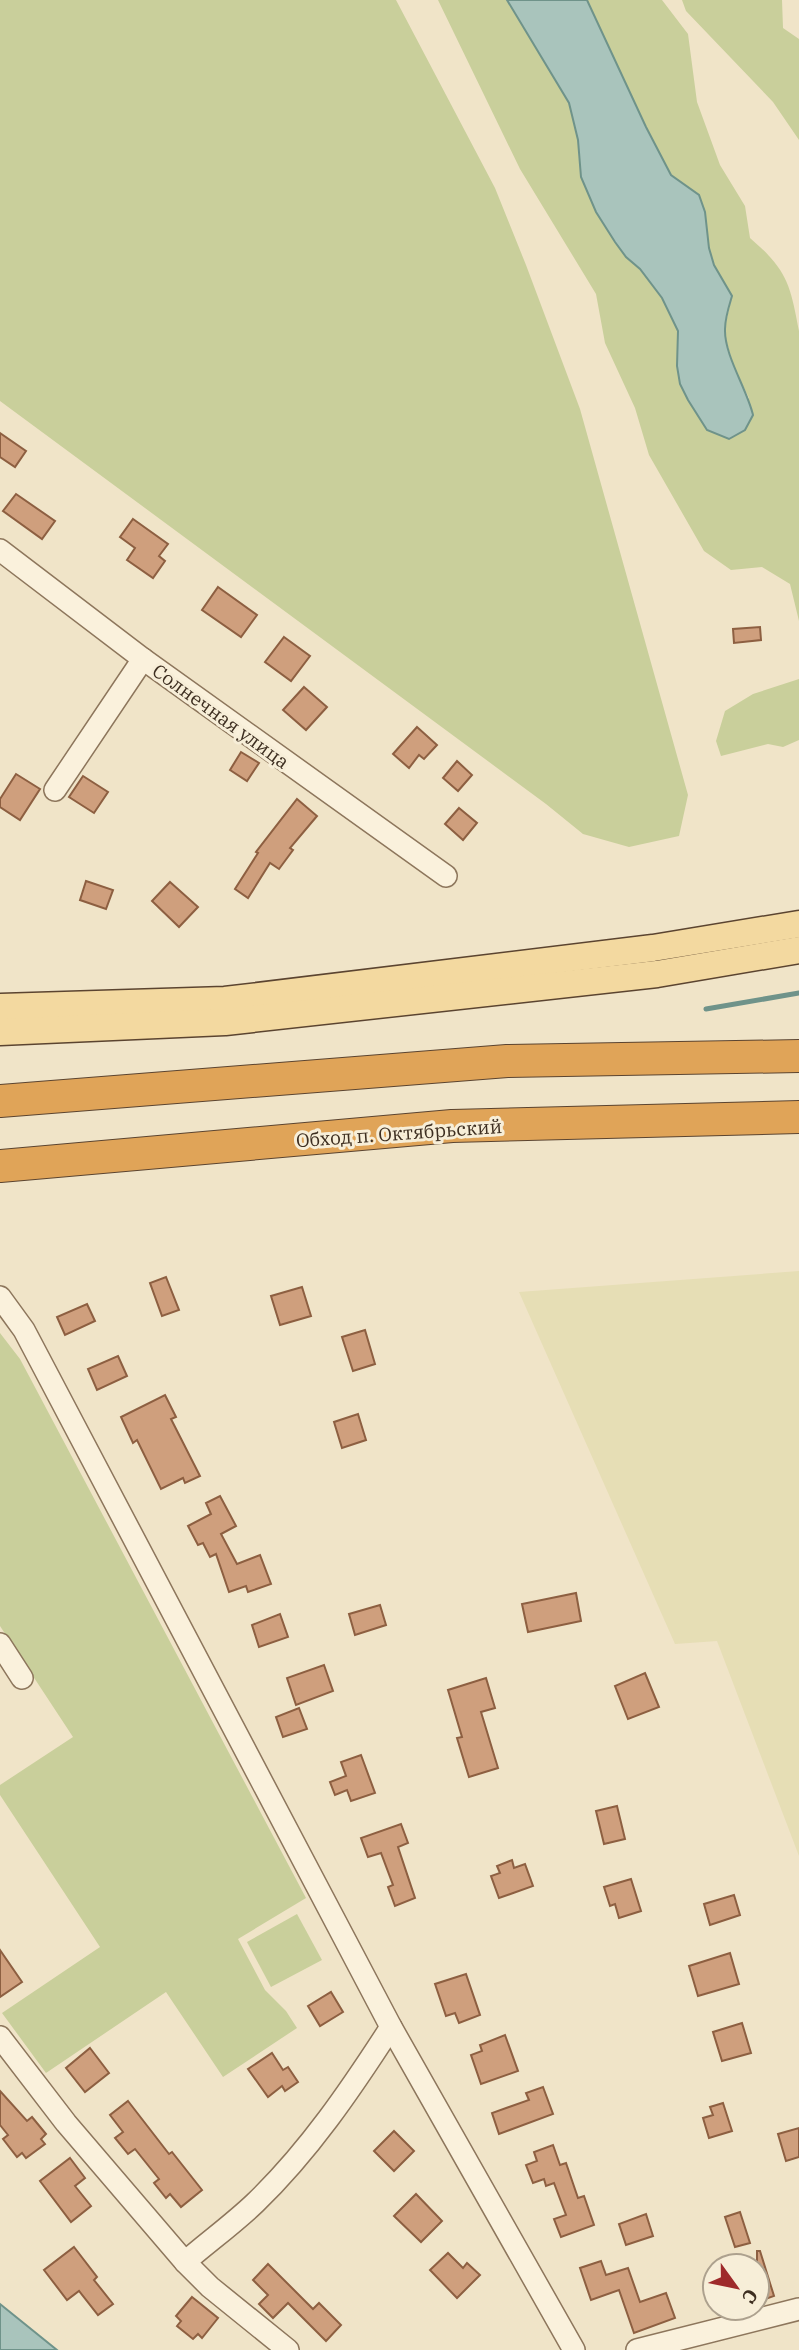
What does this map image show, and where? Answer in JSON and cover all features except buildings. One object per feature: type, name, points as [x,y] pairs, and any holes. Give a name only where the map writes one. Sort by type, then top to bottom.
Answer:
[{"type":"highway","points":[[0,1101],[507,1061],[799,1056]]},
{"type":"highway","name":"Обход п. Октябрьский","points":[[0,1166],[452,1126],[799,1117]]},
{"type":"main road","points":[[0,1007],[225,1000],[653,948],[799,924]]},
{"type":"main road","points":[[0,1032],[225,1022],[657,974],[799,950]]},
{"type":"street","name":"Солнечная улица","points":[[0,550],[143,659],[446,876]]},
{"type":"street","points":[[55,790],[143,659]]},
{"type":"street","points":[[0,1297],[24,1330],[391,2027],[574,2350]]},
{"type":"street","points":[[0,1644],[22,1678]]},
{"type":"street","points":[[185,2262],[255,2203],[309,2144],[391,2027]]},
{"type":"street","points":[[0,2037],[66,2123],[185,2262],[211,2287],[288,2350]]},
{"type":"street","points":[[637,2350],[799,2309]]},
{"type":"shaded area","points":[[799,1271],[799,1856],[717,1641],[675,1644],[519,1292]]},
{"type":"green space","points":[[0,0],[396,0],[495,188],[580,409],[688,795],[679,836],[629,847],[583,834],[0,401]]},
{"type":"green space","points":[[438,0],[507,0],[569,103],[578,140],[579,159],[596,212],[626,257],[640,269],[662,298],[678,331],[688,400],[707,430],[749,398],[733,366],[724,331],[732,296],[714,265],[705,212],[684,186],[671,175],[587,0],[662,0],[688,34],[697,102],[720,165],[745,206],[750,238],[772,259],[785,278],[799,331],[799,621],[790,584],[762,567],[731,570],[704,551],[649,455],[635,408],[605,343],[596,294],[520,169]]},
{"type":"green space","points":[[682,0],[782,0],[783,28],[799,39],[799,140],[773,102],[686,11]]},
{"type":"green space","points":[[799,679],[799,740],[783,747],[768,744],[721,756],[716,741],[725,711],[753,694]]},
{"type":"green space","points":[[0,1333],[20,1359],[306,1898],[238,1939],[265,1990],[286,2011],[297,2028],[223,2077],[166,1992],[46,2073],[2,2013],[100,1947],[0,1795],[0,1785],[73,1737],[0,1626]]},
{"type":"green space","points":[[297,1914],[322,1960],[271,1987],[247,1942]]},
{"type":"water","points":[[507,0],[587,0],[671,175],[699,195],[705,212],[714,265],[732,296],[725,325],[728,350],[753,415],[745,430],[729,439],[707,430],[688,400],[680,384],[677,366],[678,331],[662,298],[640,269],[626,257],[596,212],[581,177],[578,140],[569,103]]},
{"type":"water","points":[[0,2304],[57,2350],[0,2350]]},
{"type":"waterway","points":[[706,1009],[799,993]]}]
